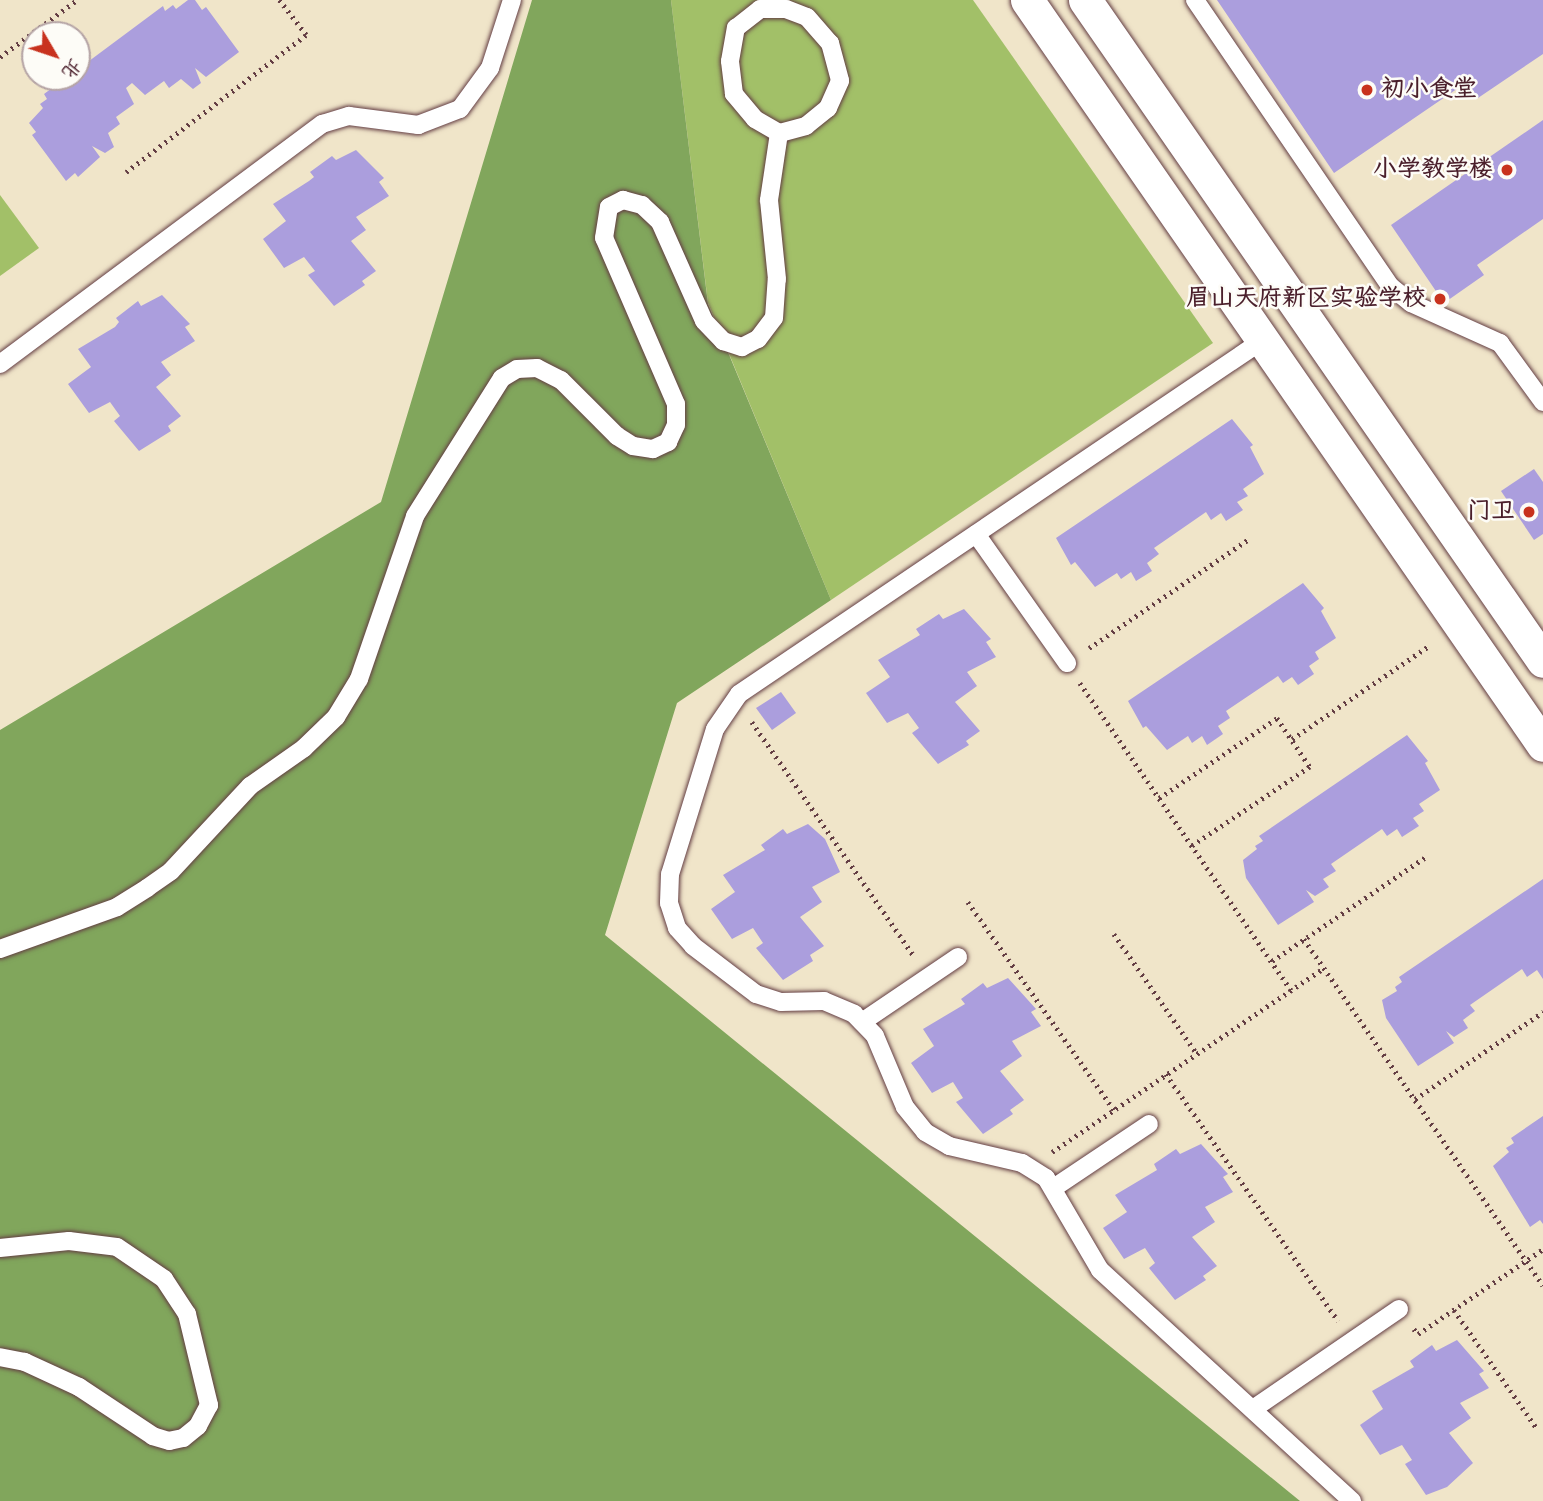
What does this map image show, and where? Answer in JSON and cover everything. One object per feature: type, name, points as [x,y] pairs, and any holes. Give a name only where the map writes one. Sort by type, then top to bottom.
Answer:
[{"type":"street","points":[[1027,0],[1543,745]]},
{"type":"street","points":[[1085,0],[1543,661]]},
{"type":"lane","points":[[0,364],[322,124],[349,116],[418,125],[460,109],[490,68],[512,0]]},
{"type":"lane","points":[[1195,0],[1390,286],[1411,303],[1500,343],[1543,402]]},
{"type":"lane","points":[[760,4],[786,9],[807,17],[830,43],[840,81],[828,108],[806,126],[779,133],[755,119],[734,94],[730,61],[736,28],[760,4]]},
{"type":"lane","points":[[0,949],[117,907],[171,871],[250,786],[304,748],[336,717],[359,679],[415,516],[502,378],[517,369],[537,368],[561,380],[617,436],[633,446],[653,449],[668,442],[676,425],[676,404],[604,238],[609,208],[623,200],[632,202],[660,222],[704,321],[723,341],[742,347],[758,339],[774,318],[777,279],[769,200],[779,133]]},
{"type":"lane","points":[[1263,340],[735,698],[715,729],[670,874],[673,917],[692,946],[756,994],[781,1002],[824,1001],[862,1022],[881,1047],[905,1107],[925,1132],[949,1146],[1030,1167],[1055,1187],[1090,1259],[1352,1501]]},
{"type":"lane","points":[[976,534],[1067,663]]},
{"type":"lane","points":[[862,1022],[958,957]]},
{"type":"lane","points":[[1055,1187],[1149,1124]]},
{"type":"lane","points":[[0,1248],[69,1241],[117,1247],[164,1279],[187,1314],[209,1405],[198,1426],[183,1438],[169,1441],[153,1436],[79,1387],[25,1362],[0,1357]]},
{"type":"lane","points":[[1253,1409],[1399,1309]]},
{"type":"path","points":[[1,54],[76,0]]},
{"type":"path","points":[[126,172],[306,35],[279,0]]},
{"type":"path","points":[[1250,538],[1067,663],[1291,990]]},
{"type":"path","points":[[1292,739],[1429,646]]},
{"type":"path","points":[[735,698],[928,977]]},
{"type":"path","points":[[1159,798],[1277,718],[1292,739],[1310,766],[1192,846]]},
{"type":"path","points":[[1271,961],[1427,856]]},
{"type":"path","points":[[968,902],[1114,1110]]},
{"type":"path","points":[[1114,934],[1197,1054]]},
{"type":"path","points":[[1304,939],[1543,1285]]},
{"type":"path","points":[[1030,1167],[1324,968]]},
{"type":"path","points":[[1415,1099],[1543,1012]]},
{"type":"path","points":[[1166,1074],[1352,1341]]},
{"type":"path","points":[[1399,1309],[1418,1334],[1543,1249]]},
{"type":"path","points":[[1454,1309],[1536,1427]]},
{"type":"green space","points":[[532,0],[671,0],[708,304],[831,600],[677,703],[605,935],[1300,1501],[0,1501],[0,730],[381,502]]},
{"type":"green space","points":[[671,0],[973,0],[1213,343],[831,600],[708,303]]},
{"type":"green space","points":[[0,195],[39,248],[0,276]]},
{"type":"building","points":[[188,0],[195,0],[202,10],[206,7],[239,52],[206,77],[195,68],[201,83],[193,89],[181,79],[169,88],[164,81],[145,95],[132,83],[126,88],[134,104],[116,117],[120,124],[108,133],[114,147],[105,153],[92,146],[100,157],[78,177],[75,173],[66,181],[32,135],[36,132],[29,123],[43,108],[40,104],[47,99],[44,94],[48,91],[91,91],[91,60],[163,6],[165,11],[173,5],[176,9]]},
{"type":"building","name":"初小食堂","points":[[1217,0],[1543,0],[1543,54],[1478,98],[1467,82],[1334,173]]},
{"type":"building","name":"小学教学楼","points":[[1543,120],[1543,219],[1477,265],[1484,275],[1444,303],[1391,225]]},
{"type":"building","points":[[356,150],[384,178],[379,182],[389,196],[356,217],[366,230],[351,241],[376,271],[362,281],[365,285],[334,306],[308,275],[315,271],[304,257],[284,268],[263,239],[286,221],[273,204],[314,177],[310,172],[332,156],[336,160]]},
{"type":"building","points":[[162,295],[190,324],[185,327],[195,341],[161,362],[171,375],[156,387],[181,416],[168,426],[171,431],[139,451],[114,421],[120,416],[110,402],[89,413],[68,384],[91,367],[78,349],[115,327],[119,322],[116,318],[138,301],[141,306]]},
{"type":"building","points":[[1232,419],[1253,445],[1250,447],[1264,474],[1243,489],[1248,496],[1237,502],[1243,510],[1226,521],[1221,513],[1211,520],[1206,512],[1154,548],[1159,554],[1147,563],[1152,571],[1136,581],[1131,572],[1121,579],[1117,573],[1095,587],[1075,562],[1071,565],[1056,538]]},
{"type":"building","name":"门卫","points":[[1534,469],[1543,482],[1543,534],[1534,540],[1501,491]]},
{"type":"building","points":[[1303,583],[1324,608],[1321,611],[1336,638],[1315,652],[1319,659],[1309,666],[1314,674],[1298,685],[1292,677],[1283,683],[1278,676],[1226,711],[1230,718],[1218,726],[1223,734],[1207,745],[1202,736],[1192,743],[1188,736],[1167,750],[1146,726],[1143,728],[1128,701]]},
{"type":"building","points":[[964,609],[991,639],[986,642],[996,657],[967,672],[977,686],[955,702],[980,731],[966,741],[969,745],[938,764],[912,733],[919,728],[908,713],[887,723],[866,693],[890,677],[878,660],[920,635],[916,629],[939,614],[943,619]]},
{"type":"building","points":[[781,692],[796,713],[772,730],[756,708]]},
{"type":"building","points":[[1407,735],[1428,761],[1425,763],[1440,790],[1419,804],[1424,811],[1413,818],[1419,826],[1402,837],[1397,829],[1387,836],[1382,829],[1331,864],[1336,871],[1323,879],[1329,887],[1315,896],[1306,890],[1314,902],[1278,925],[1246,878],[1243,860],[1263,841],[1259,836]]},
{"type":"building","points":[[808,824],[825,839],[840,872],[812,887],[822,902],[800,917],[824,946],[810,955],[813,961],[783,980],[756,948],[763,943],[753,928],[732,939],[711,909],[735,892],[723,875],[765,850],[761,845],[783,829],[787,834]]},
{"type":"building","points":[[1543,879],[1543,979],[1537,970],[1527,977],[1522,969],[1470,1005],[1475,1011],[1463,1020],[1468,1028],[1454,1037],[1446,1031],[1454,1043],[1418,1066],[1386,1018],[1382,1000],[1397,991],[1395,987],[1402,982],[1399,977]]},
{"type":"building","points":[[1008,978],[1036,1009],[1031,1012],[1041,1026],[1012,1041],[1022,1056],[1000,1071],[1024,1100],[1010,1110],[1013,1114],[983,1134],[956,1102],[963,1098],[953,1082],[932,1093],[911,1063],[934,1046],[923,1029],[965,1004],[961,999],[983,983],[987,988]]},
{"type":"building","points":[[1543,1116],[1543,1224],[1540,1220],[1530,1227],[1493,1166],[1509,1152],[1506,1148],[1514,1143],[1511,1138]]},
{"type":"building","points":[[1201,1144],[1228,1174],[1223,1177],[1233,1192],[1205,1207],[1215,1222],[1192,1237],[1217,1266],[1203,1276],[1206,1280],[1175,1300],[1149,1268],[1155,1263],[1145,1248],[1124,1259],[1103,1228],[1127,1212],[1115,1195],[1157,1170],[1154,1164],[1176,1149],[1180,1154]]},
{"type":"building","points":[[1457,1340],[1484,1371],[1479,1374],[1489,1388],[1460,1403],[1471,1418],[1449,1433],[1473,1463],[1447,1487],[1426,1495],[1405,1464],[1412,1460],[1402,1445],[1380,1455],[1360,1425],[1383,1409],[1372,1391],[1414,1367],[1410,1361],[1432,1345],[1436,1351]]},
{"type":"place","name":"初小食堂","points":[[1367,90]]},
{"type":"place","name":"小学教学楼","points":[[1507,170]]},
{"type":"place","name":"眉山天府新区实验学校","points":[[1440,299]]},
{"type":"place","name":"门卫","points":[[1529,512]]}]
